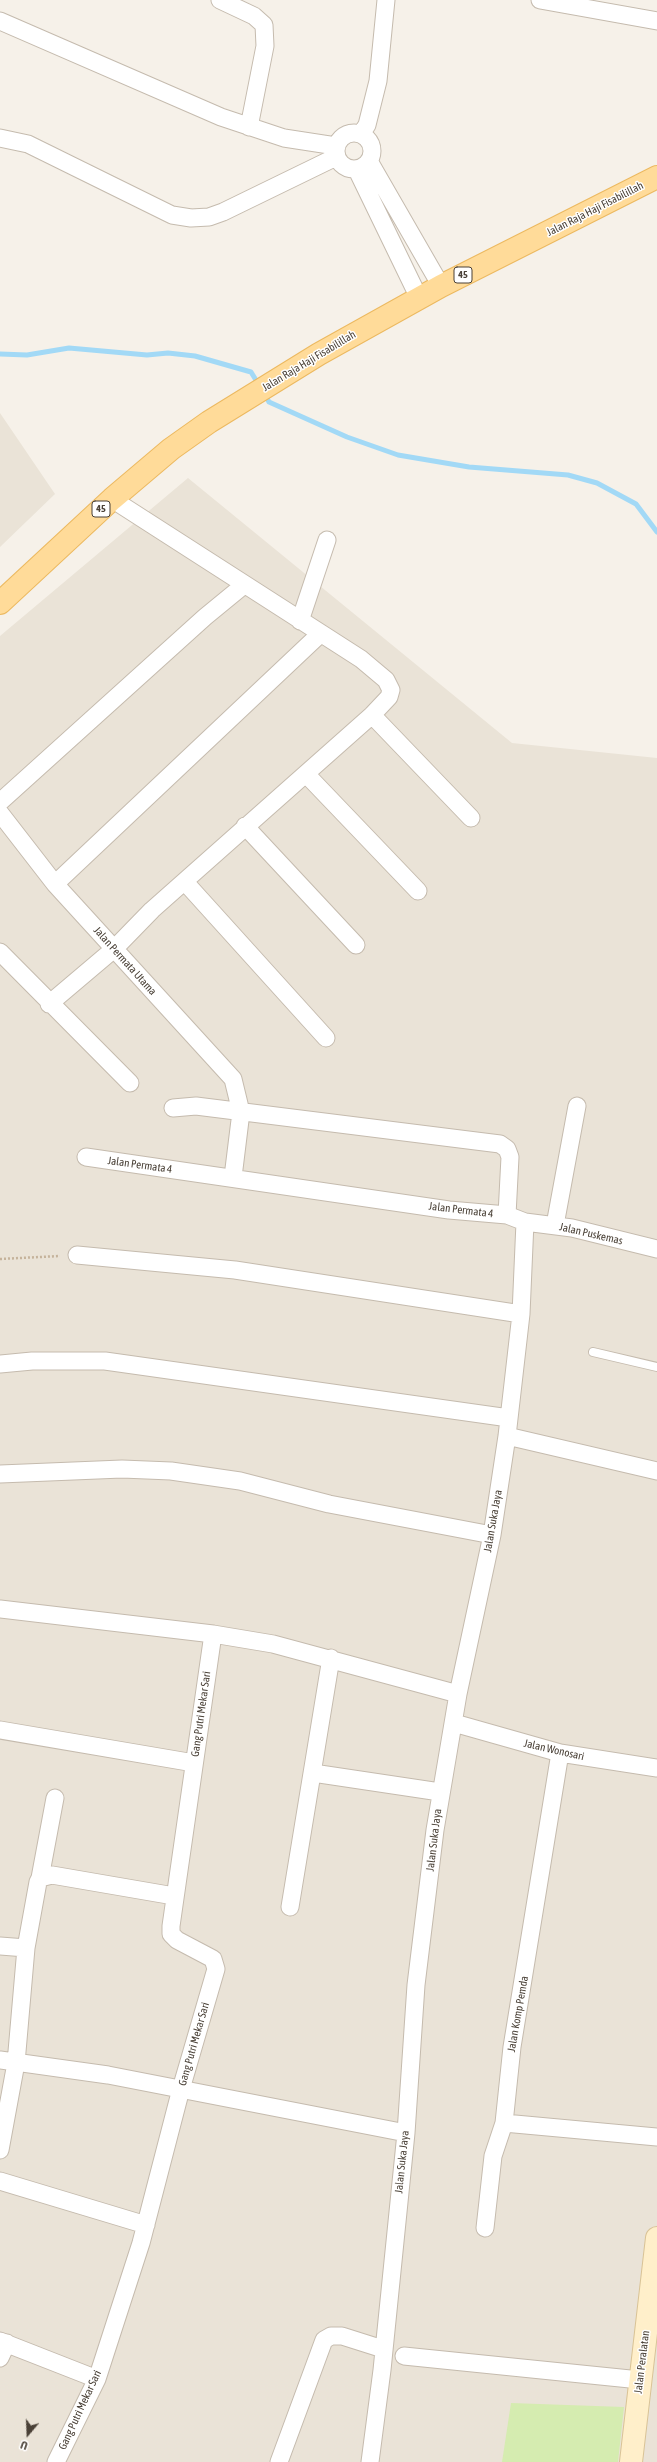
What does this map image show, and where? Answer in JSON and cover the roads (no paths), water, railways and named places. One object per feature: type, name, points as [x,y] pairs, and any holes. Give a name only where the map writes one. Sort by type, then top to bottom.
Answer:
[{"type":"main road","name":"Jalan Raja Haji Fisabilillah","points":[[0,603],[112,499],[171,449],[209,422],[319,354],[419,298],[657,177]]},
{"type":"street","points":[[220,0],[254,16],[264,25],[265,46],[249,127]]},
{"type":"street","points":[[0,138],[28,144],[172,215],[191,218],[209,217],[223,212],[336,151],[343,136],[349,134],[361,134],[368,126],[378,81],[386,0]]},
{"type":"street","points":[[540,0],[657,21]]},
{"type":"street","points":[[0,21],[249,127],[284,138],[336,151],[344,167],[363,165]]},
{"type":"street","points":[[361,134],[371,146],[363,165],[419,298]]},
{"type":"street","points":[[363,165],[441,286]]},
{"type":"street","points":[[49,1004],[114,949],[152,910],[372,715],[389,697],[391,690],[389,684],[361,660],[112,499]]},
{"type":"street","points":[[300,621],[327,540]]},
{"type":"street","points":[[0,802],[205,617],[244,585]]},
{"type":"street","points":[[55,884],[320,634]]},
{"type":"street","points":[[372,715],[471,818]]},
{"type":"street","points":[[306,774],[418,891]]},
{"type":"street","name":"Jalan Permata Utama","points":[[0,813],[55,884],[233,1079],[241,1112]]},
{"type":"street","points":[[245,826],[356,944]]},
{"type":"street","points":[[185,882],[326,1038]]},
{"type":"street","points":[[0,952],[49,1004],[130,1083]]},
{"type":"street","name":"Jalan Permata 4","points":[[86,1157],[233,1177],[449,1210],[506,1215],[510,1157],[507,1149],[500,1144],[196,1106],[173,1108]]},
{"type":"street","points":[[555,1225],[577,1106]]},
{"type":"street","points":[[233,1177],[241,1112]]},
{"type":"street","name":"Jalan Puskemas","points":[[506,1215],[525,1222],[555,1225],[657,1249]]},
{"type":"street","name":"Jalan Suka Jaya","points":[[370,2462],[406,2133],[416,1985],[440,1792],[454,1723],[458,1694],[492,1535],[509,1418],[520,1314],[525,1222]]},
{"type":"street","points":[[77,1255],[235,1270],[520,1314]]},
{"type":"street","points":[[0,1364],[32,1361],[105,1361],[509,1418]]},
{"type":"street","points":[[506,1436],[657,1471]]},
{"type":"street","points":[[0,1474],[122,1469],[171,1471],[240,1481],[329,1504],[492,1535]]},
{"type":"street","points":[[0,1609],[213,1634],[273,1644],[331,1658],[458,1694]]},
{"type":"street","name":"Gang Putri Mekar Sari","points":[[56,2462],[97,2379],[146,2225],[181,2089],[216,1969],[213,1959],[177,1940],[171,1934],[174,1896],[213,1634]]},
{"type":"street","points":[[290,1907],[331,1658]]},
{"type":"street","name":"Jalan Wonosari","points":[[454,1723],[560,1753],[657,1768]]},
{"type":"street","points":[[0,1730],[194,1763]]},
{"type":"street","name":"Jalan Komp Pemda","points":[[485,2228],[493,2156],[504,2123],[512,2047],[560,1753]]},
{"type":"street","points":[[313,1773],[440,1792]]},
{"type":"street","points":[[0,2150],[8,2062],[26,1948],[55,1798]]},
{"type":"street","points":[[40,1878],[52,1875],[174,1896]]},
{"type":"street","points":[[0,1946],[26,1948]]},
{"type":"street","points":[[8,2062],[108,2075],[406,2133]]},
{"type":"street","points":[[504,2123],[657,2137]]},
{"type":"street","points":[[0,2181],[146,2225]]},
{"type":"street","name":"Jalan Peralatan","points":[[630,2462],[657,2238]]},
{"type":"street","points":[[279,2462],[324,2340],[331,2336],[342,2336],[383,2349]]},
{"type":"street","points":[[2,2347],[97,2379]]},
{"type":"street","points":[[404,2356],[640,2380]]},
{"type":"lane","points":[[593,1352],[657,1367]]},
{"type":"waterway","points":[[0,354],[27,355],[69,348],[147,355],[168,353],[195,356],[251,372],[259,385]]},
{"type":"waterway","points":[[264,393],[269,402],[347,437],[398,455],[469,467],[568,475],[597,483],[636,504],[657,532]]}]
